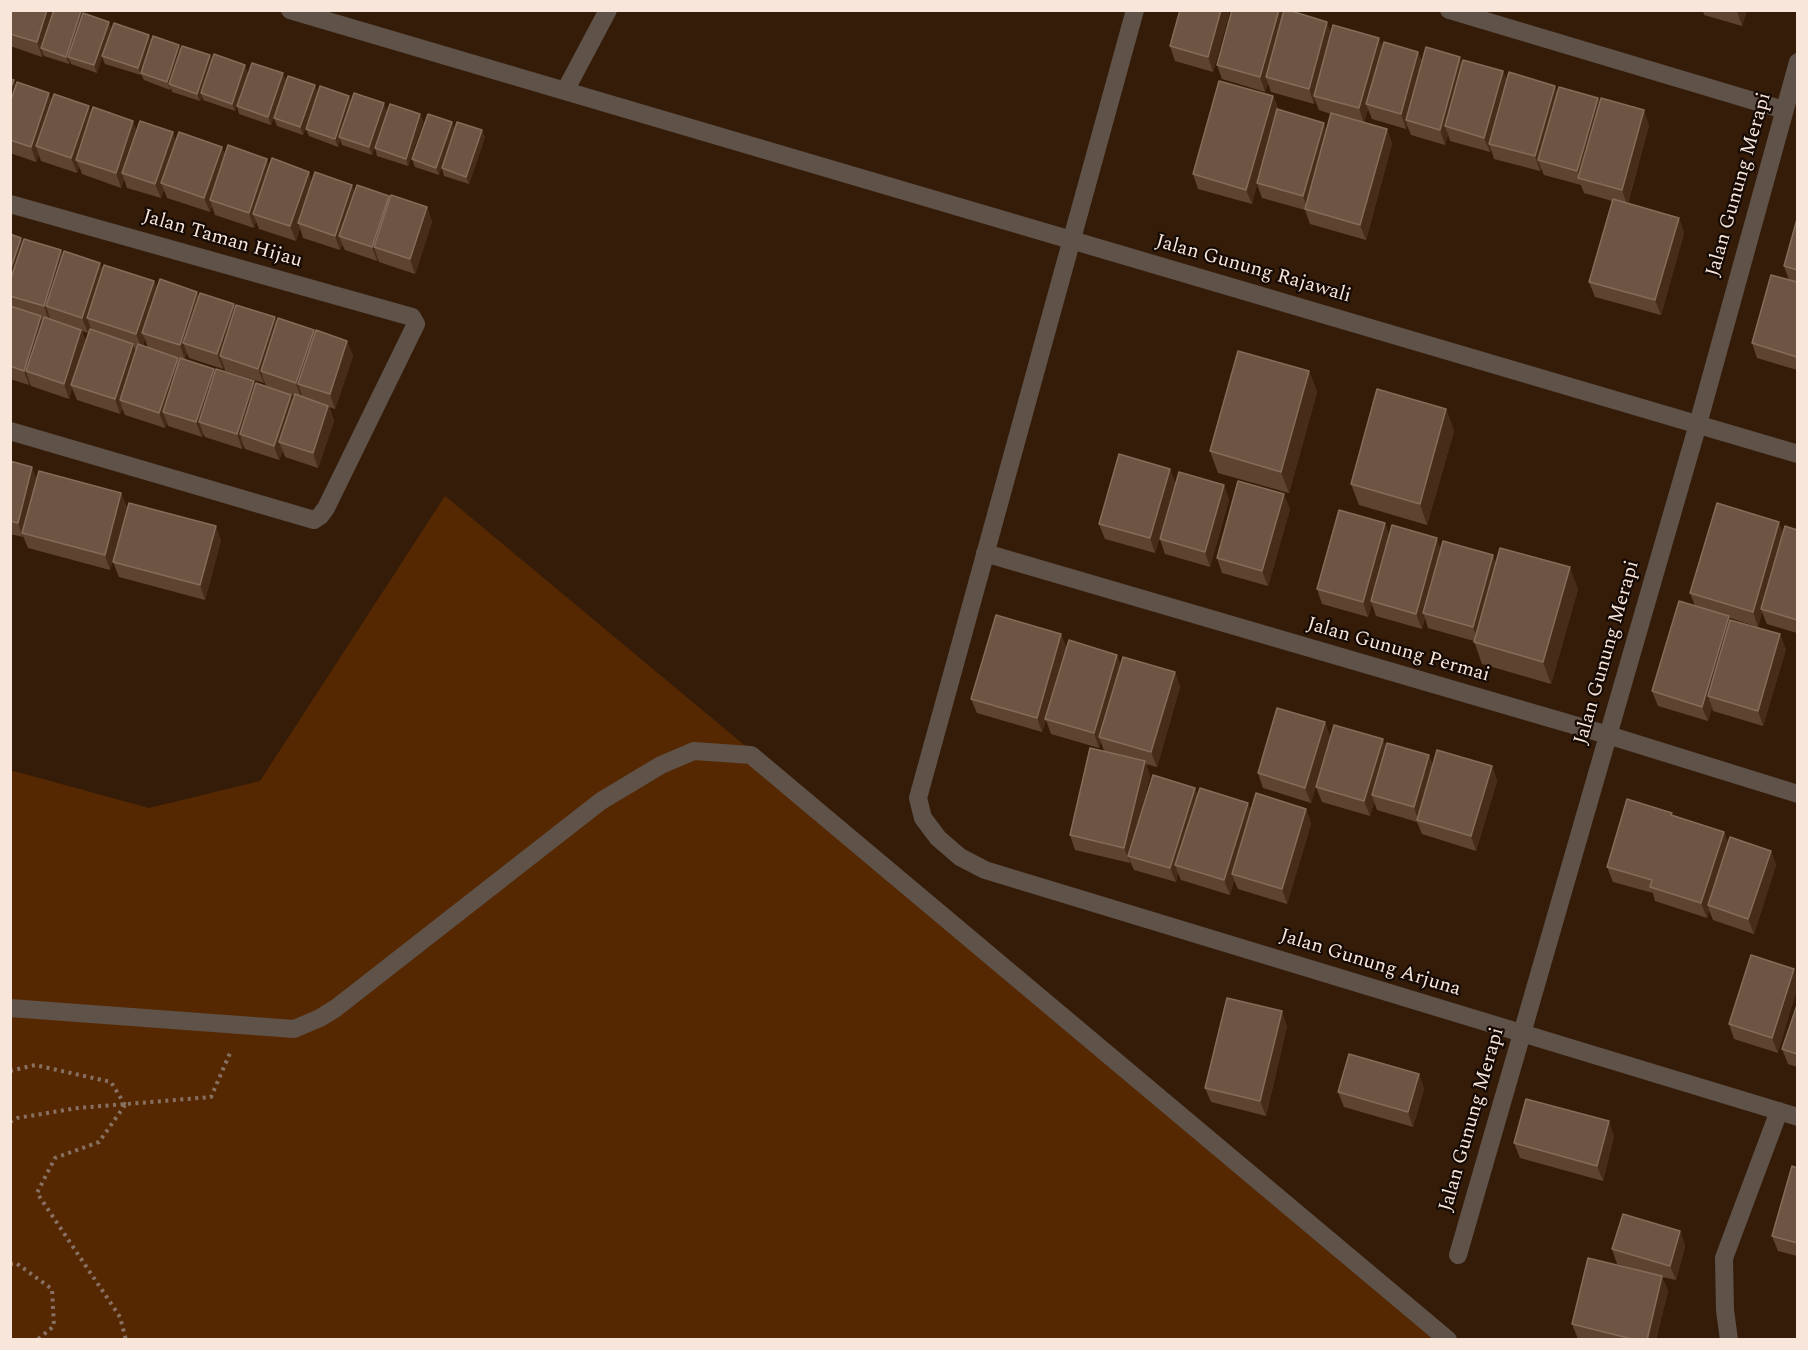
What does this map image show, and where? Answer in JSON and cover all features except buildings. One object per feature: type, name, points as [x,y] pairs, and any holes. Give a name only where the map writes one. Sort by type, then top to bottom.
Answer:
[{"type":"street","name":"Jalan Gunung Rajawali","points":[[290,10],[1797,454]]},
{"type":"street","points":[[565,91],[608,10]]},
{"type":"street","name":"Jalan Gunung Arjuna","points":[[1135,10],[918,798],[923,818],[938,838],[960,857],[985,870],[1797,1117]]},
{"type":"street","points":[[1449,10],[1784,110]]},
{"type":"street","name":"Jalan Gunung Merapi","points":[[1458,1255],[1698,424],[1797,62]]},
{"type":"street","name":"Jalan Taman Hijau","points":[[10,204],[412,317],[417,324],[326,508],[314,520],[10,431]]},
{"type":"street","name":"Jalan Gunung Permai","points":[[986,553],[1608,735],[1797,794]]},
{"type":"street","points":[[10,1008],[294,1029],[336,1008],[601,801],[661,765],[694,751],[751,755],[1448,1340]]},
{"type":"street","points":[[1729,1340],[1725,1310],[1724,1258],[1779,1111]]},
{"type":"path","points":[[10,1122],[17,1118],[78,1108],[211,1096],[242,1025]]},
{"type":"path","points":[[10,1071],[35,1065],[111,1082],[125,1105]]},
{"type":"path","points":[[125,1105],[99,1142],[55,1158],[37,1193],[120,1317],[126,1340]]},
{"type":"path","points":[[10,1264],[16,1263],[52,1289],[54,1326],[37,1340]]},
{"type":"shaded area","points":[[445,496],[1458,1339],[11,1339],[10,770],[149,808],[260,781]]}]
